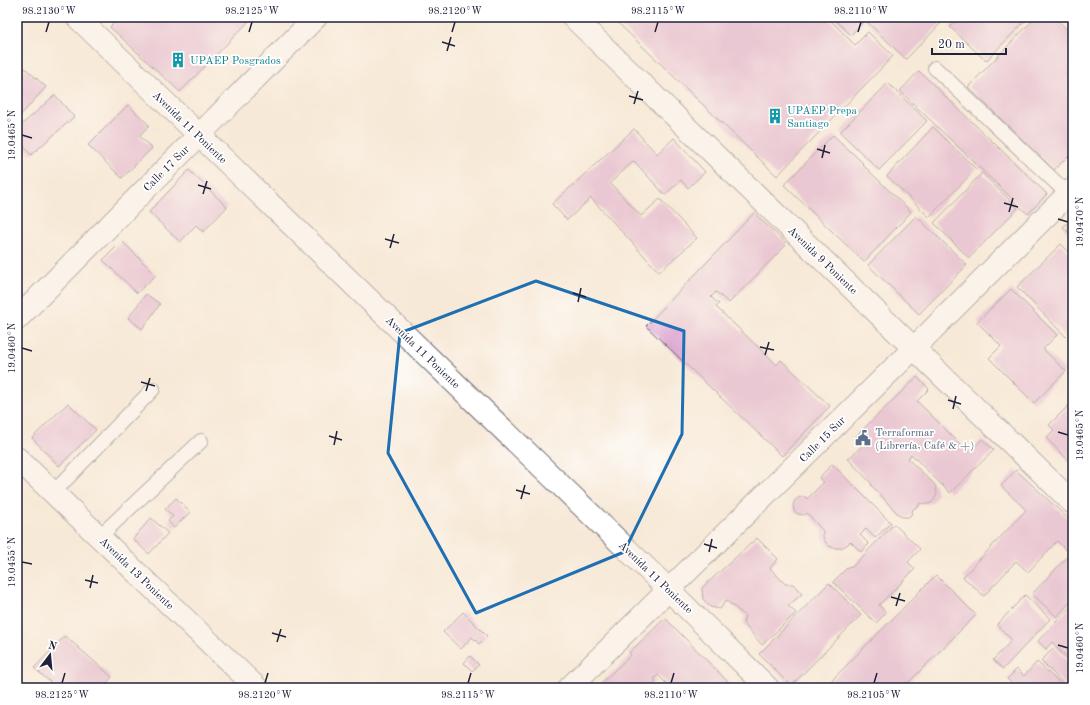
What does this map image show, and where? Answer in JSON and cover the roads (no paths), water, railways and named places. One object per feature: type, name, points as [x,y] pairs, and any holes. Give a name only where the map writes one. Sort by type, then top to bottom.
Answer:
[{"type":"street","name":"Avenida 11 Poniente","points":[[77,17],[669,590],[768,688]]},
{"type":"street","name":"Calle 17 Sur","points":[[17,319],[316,17]]},
{"type":"street","name":"Avenida 9 Poniente","points":[[573,17],[1073,503]]},
{"type":"street","name":"Calle 15 Sur","points":[[569,688],[1071,192]]},
{"type":"street","name":"Avenida 13 Poniente","points":[[17,458],[257,688]]},
{"type":"lane","points":[[935,68],[1071,192]]},
{"type":"lane","points":[[53,493],[153,388]]},
{"type":"lane","points":[[99,537],[201,441]]},
{"type":"place","name":"UPAEP Posgrados","points":[[178,60]]},
{"type":"place","name":"UPAEP Prepa Santiago","points":[[775,116]]},
{"type":"place","name":"Terraformar (Librería, Café & +)","points":[[863,438]]}]
